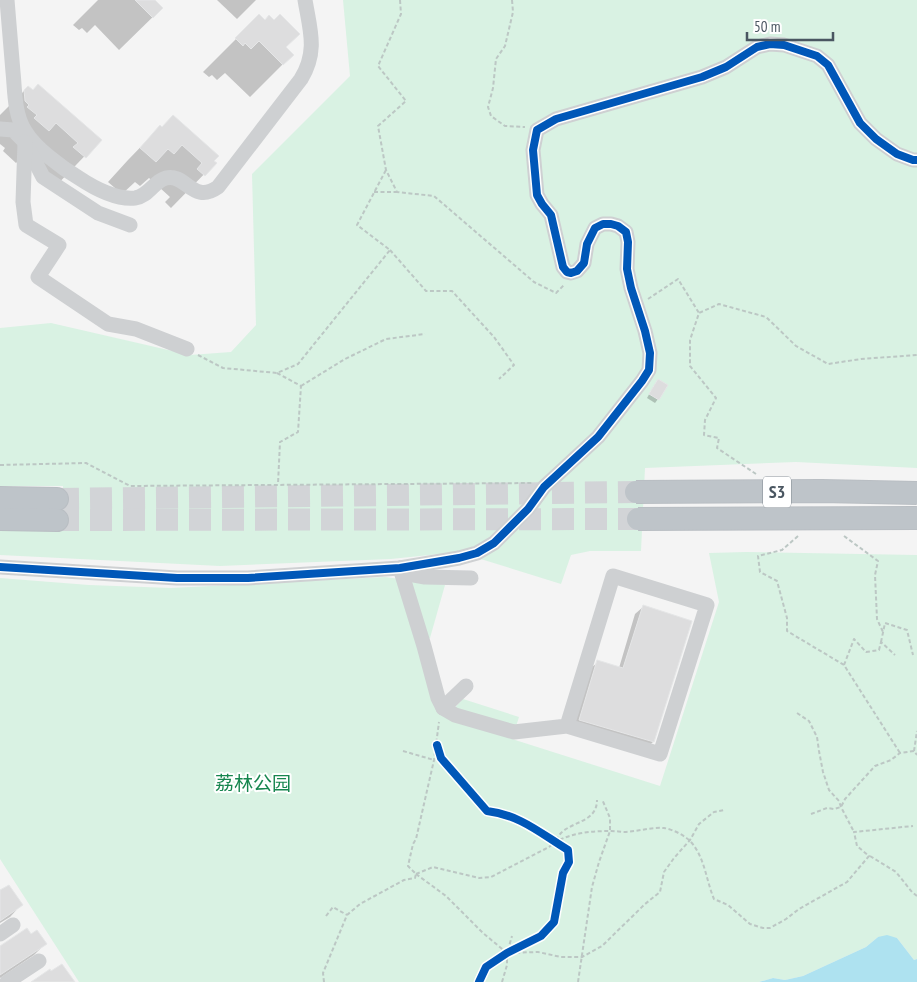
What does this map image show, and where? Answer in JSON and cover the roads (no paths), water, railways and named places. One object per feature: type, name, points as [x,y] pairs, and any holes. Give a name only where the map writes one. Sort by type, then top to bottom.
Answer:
[{"type":"highway","name":"S3","points":[[636,492],[917,492]]},
{"type":"highway","points":[[0,498],[57,509],[0,519]]},
{"type":"highway","name":"S3","points":[[638,519],[917,518]]},
{"type":"street","points":[[7,0],[17,112],[25,131],[46,154],[70,173],[98,188],[127,198],[138,198],[148,192],[162,179],[169,177],[177,178],[197,192],[208,192],[218,187],[306,71],[310,61],[312,41],[304,0]]},
{"type":"street","points":[[0,567],[177,578],[248,578],[400,568],[459,558],[477,553],[494,543],[528,508],[544,487],[598,437],[642,381],[648,370],[650,353],[627,269],[628,242],[626,232],[612,224],[603,224],[595,228],[588,244],[584,263],[577,271],[567,272],[563,267],[551,214],[536,195],[533,150],[537,130],[556,119],[702,77],[726,67],[757,48],[770,44],[784,45],[817,56],[828,66],[860,123],[897,154],[917,160]]},
{"type":"street","points":[[0,129],[13,130],[25,142],[42,177],[98,213],[130,225]]},
{"type":"street","points":[[25,142],[24,202],[26,225],[58,245],[38,277],[108,324],[136,329],[187,349]]},
{"type":"street","points":[[400,568],[414,575],[471,578]]},
{"type":"street","points":[[400,568],[438,698],[443,708],[455,715],[514,732],[567,726],[660,754],[706,605],[614,576],[567,726]]},
{"type":"street","points":[[443,708],[466,686]]},
{"type":"street","points":[[0,934],[13,925]]},
{"type":"street","points":[[7,982],[39,961]]},
{"type":"water","points":[[887,935],[897,938],[914,960],[917,959],[917,982],[759,982],[773,978],[785,980],[803,976],[866,947],[878,937]]},
{"type":"tunnel","points":[[57,499],[636,492]]},
{"type":"tunnel","points":[[57,520],[638,519]]},
{"type":"park label","name":"荔林公园","points":[[253,783]]}]
